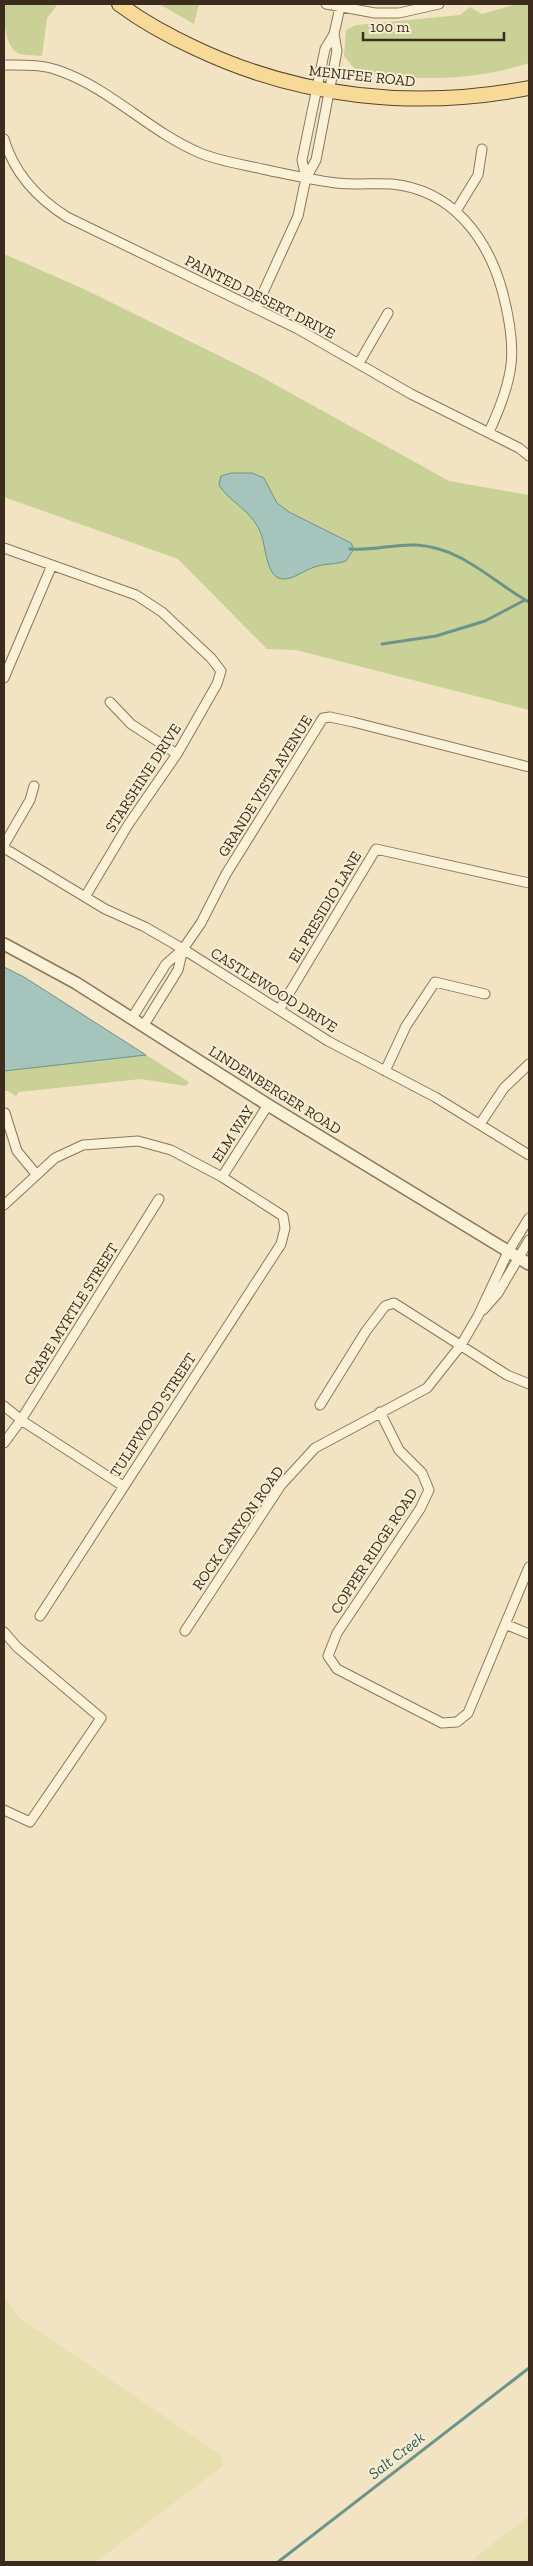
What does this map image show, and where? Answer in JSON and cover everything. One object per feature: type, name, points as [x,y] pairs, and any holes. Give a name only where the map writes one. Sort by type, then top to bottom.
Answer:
[{"type":"main road","name":"MENIFEE ROAD","points":[[119,4],[174,38],[221,61],[271,79],[323,90],[390,98],[437,100],[529,88]]},
{"type":"street","points":[[326,4],[375,13],[399,13],[439,4]]},
{"type":"street","points":[[256,308],[289,239],[298,216],[306,178],[316,160],[325,48],[334,34],[340,7]]},
{"type":"street","points":[[4,64],[32,65],[58,70],[82,81],[181,144],[199,153],[218,159],[336,183],[385,184],[407,187],[439,201],[456,211],[479,237],[491,258],[512,333],[510,378],[504,399],[489,432]]},
{"type":"street","points":[[306,178],[302,160],[323,90]]},
{"type":"street","name":"PAINTED DESERT DRIVE","points":[[5,145],[22,177],[40,198],[83,226],[256,308],[359,363],[411,394],[489,432],[529,456]]},
{"type":"street","points":[[456,211],[478,175],[482,148]]},
{"type":"street","points":[[359,363],[388,313]]},
{"type":"street","points":[[4,548],[52,565],[4,678]]},
{"type":"street","name":"STARSHINE DRIVE","points":[[52,565],[123,590],[149,603],[162,612],[204,651],[221,671],[216,684],[177,754],[128,825],[86,897]]},
{"type":"street","points":[[110,702],[131,724],[177,754]]},
{"type":"street","name":"GRANDE VISTA AVENUE","points":[[144,1025],[178,970],[184,949],[240,849],[323,718],[330,717],[353,722],[529,767]]},
{"type":"street","points":[[4,847],[30,800],[34,786]]},
{"type":"street","name":"CASTLEWOOD DRIVE","points":[[4,847],[86,897],[184,949],[328,1041],[480,1124],[529,1155]]},
{"type":"street","name":"EL PRESIDIO LANE","points":[[279,1010],[376,849],[529,883]]},
{"type":"street","name":"LINDENBERGER ROAD","points":[[4,944],[76,983],[268,1105],[529,1264]]},
{"type":"street","name":"GRANDE VISTA AVENUE","points":[[132,1018],[166,964],[184,949]]},
{"type":"street","points":[[385,1071],[406,1026],[435,982],[485,994]]},
{"type":"street","points":[[480,1124],[504,1088],[529,1064]]},
{"type":"street","name":"ELM WAY","points":[[222,1177],[268,1105]]},
{"type":"street","points":[[4,1114],[17,1151],[36,1174]]},
{"type":"street","points":[[4,1205],[55,1158],[83,1145],[138,1142],[172,1150],[222,1177]]},
{"type":"street","name":"TULIPWOOD STREET","points":[[40,1616],[281,1244],[285,1228],[283,1216],[222,1177]]},
{"type":"street","name":"CRAPE MYRTLE STREET","points":[[4,1443],[21,1420],[160,1199]]},
{"type":"street","name":"ROCK CANYON ROAD","points":[[185,1631],[281,1485],[315,1448],[426,1388],[461,1345],[478,1316],[508,1252],[529,1218]]},
{"type":"street","name":"ROCK CANYON ROAD","points":[[478,1316],[498,1293],[529,1240]]},
{"type":"street","points":[[320,1405],[366,1331],[385,1306],[394,1302],[507,1375],[529,1384]]},
{"type":"street","points":[[4,1406],[21,1420],[123,1486]]},
{"type":"street","name":"COPPER RIDGE ROAD","points":[[380,1412],[399,1450],[422,1473],[429,1490],[420,1509],[337,1633],[328,1656],[337,1669],[442,1723],[457,1722],[468,1713],[505,1624]]},
{"type":"street","points":[[529,1567],[505,1624],[529,1634]]},
{"type":"street","points":[[4,1632],[17,1647],[101,1718],[30,1822],[4,1810]]},
{"type":"shaded area","points":[[4,2297],[20,2318],[221,2455],[223,2466],[96,2562],[4,2562]]},
{"type":"shaded area","points":[[529,2516],[529,2562],[478,2562],[473,2559]]},
{"type":"green space","points":[[4,4],[58,4],[47,18],[42,56],[20,54],[13,49],[7,38]]},
{"type":"green space","points":[[159,4],[199,4],[194,24]]},
{"type":"green space","points":[[517,4],[529,4],[529,63],[508,69],[466,76],[423,78],[358,73],[344,56],[346,30],[356,25],[460,15],[470,7],[482,14]]},
{"type":"green space","points":[[4,254],[84,289],[258,375],[449,481],[529,495],[529,710],[296,650],[267,649],[178,559],[4,497]]},
{"type":"green space","points":[[146,1055],[189,1082],[186,1086],[141,1079],[19,1092],[16,1096],[4,1091],[4,1071]]},
{"type":"water","points":[[231,473],[252,473],[264,478],[277,503],[289,512],[351,543],[354,549],[346,561],[316,566],[284,579],[274,575],[268,563],[258,527],[249,515],[219,485],[221,476]]},
{"type":"water","points":[[4,967],[24,977],[146,1055],[4,1071]]},
{"type":"waterway","points":[[350,549],[408,545],[432,547],[462,559],[529,602]]},
{"type":"waterway","points":[[382,644],[436,636],[485,621],[525,600]]},
{"type":"waterway","name":"Salt Creek","points":[[278,2562],[529,2368]]}]
